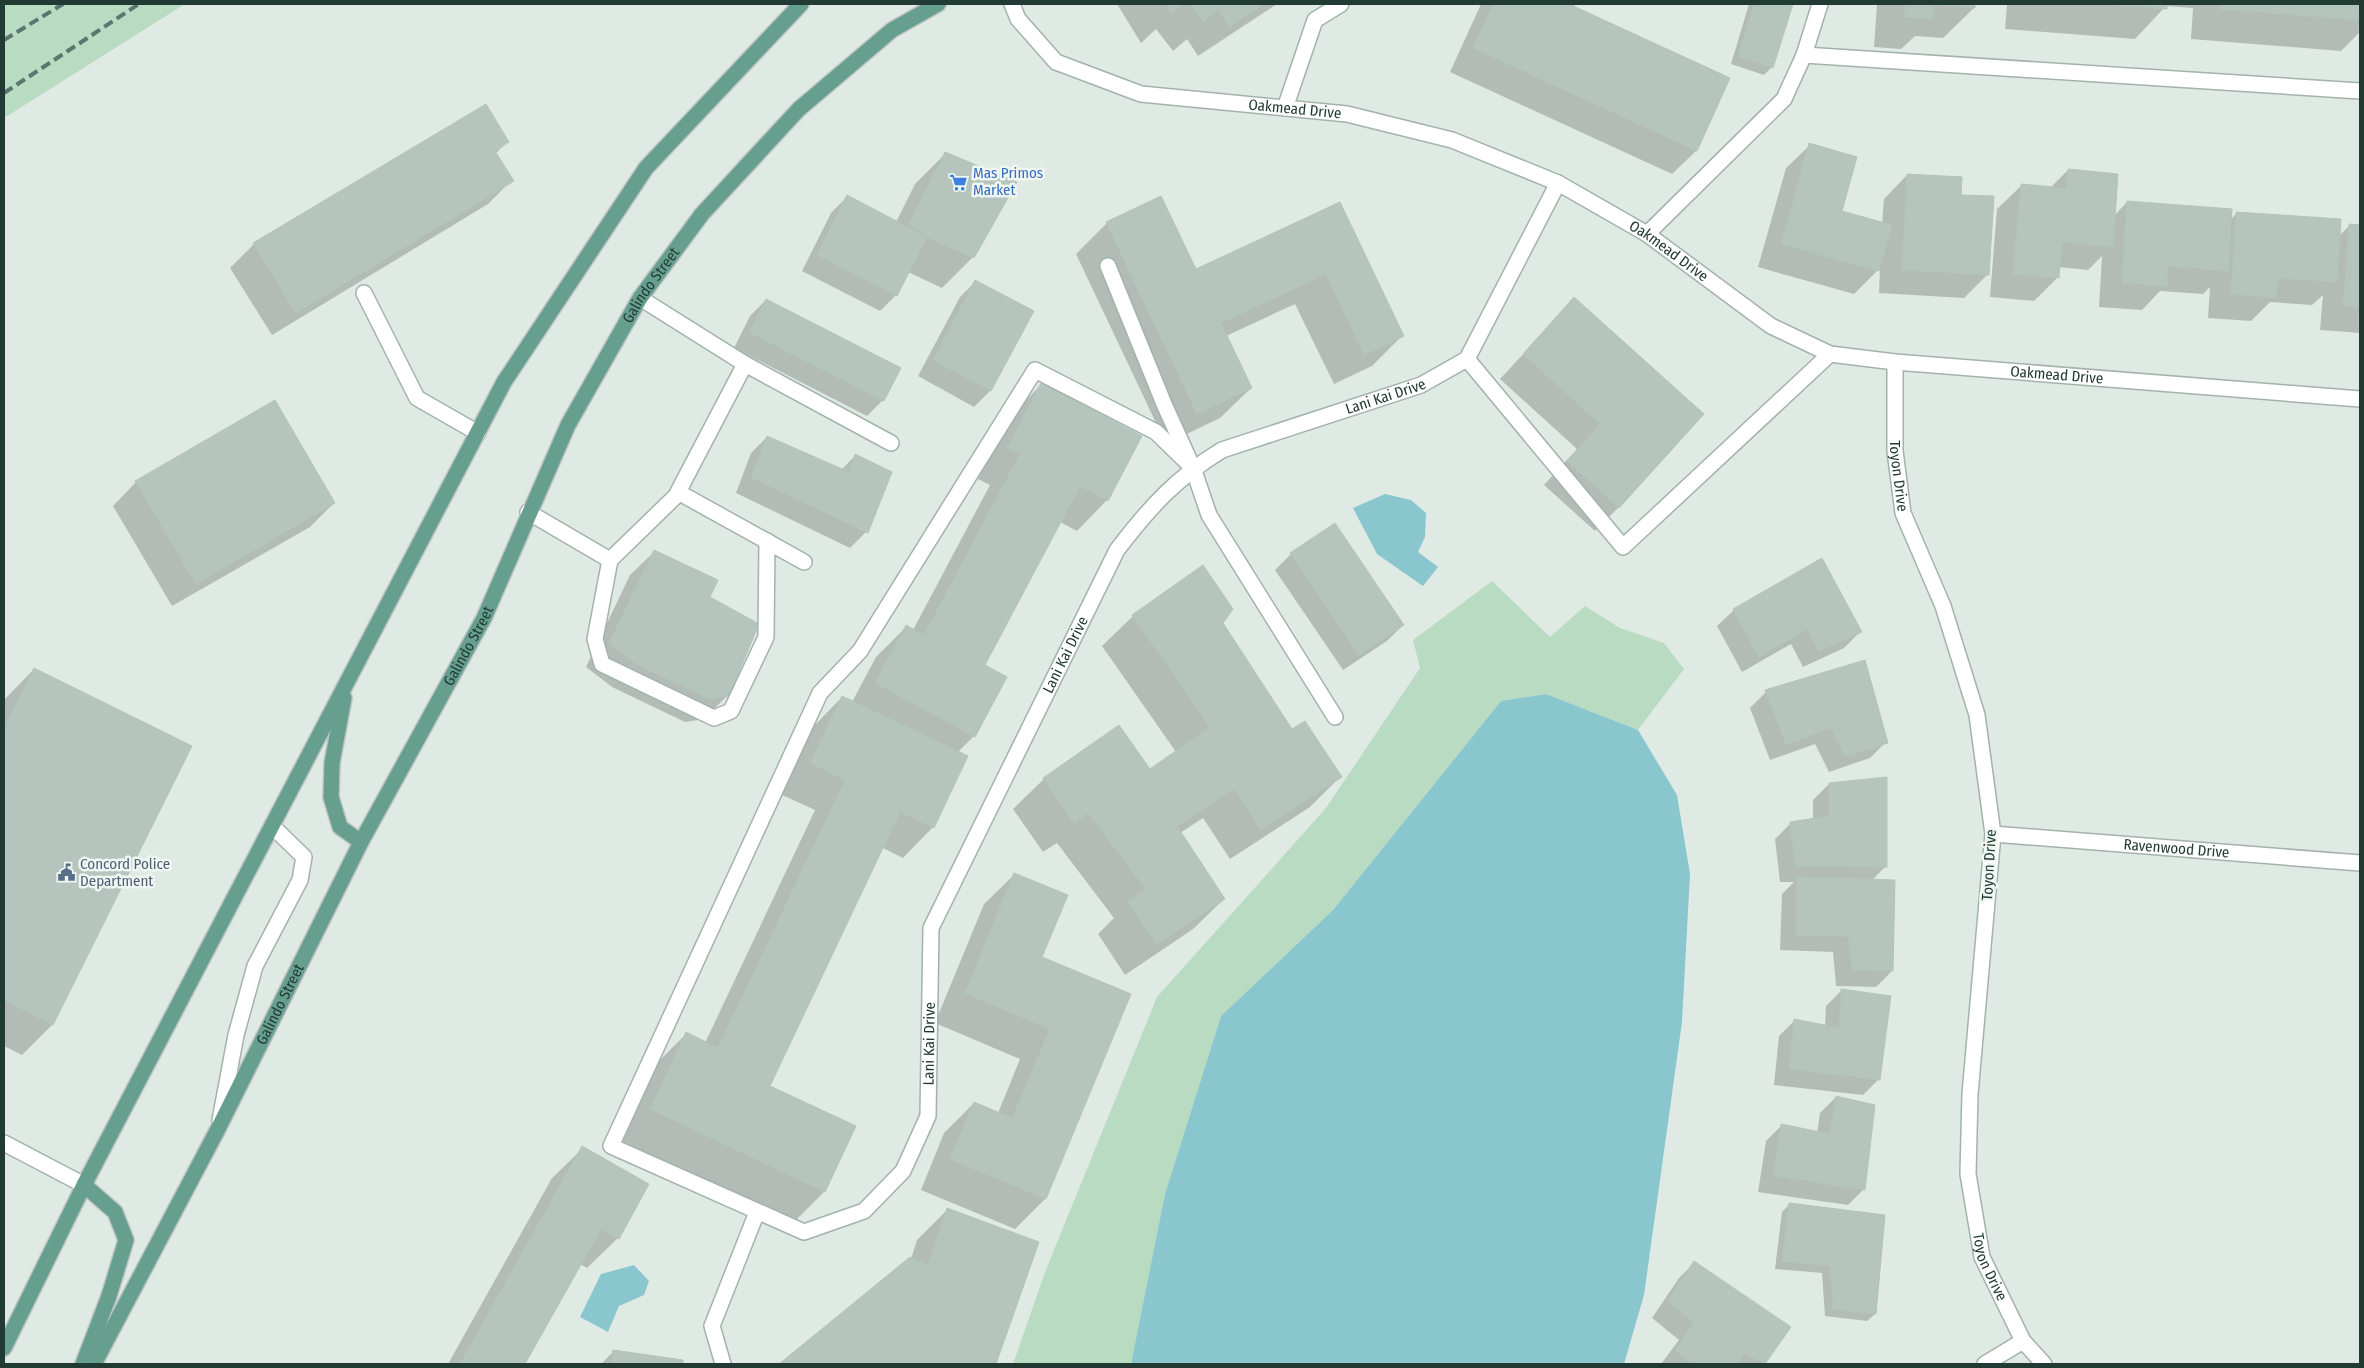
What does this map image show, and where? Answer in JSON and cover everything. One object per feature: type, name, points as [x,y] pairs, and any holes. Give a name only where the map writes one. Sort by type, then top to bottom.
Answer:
[{"type":"main road","points":[[4,1348],[84,1185],[504,382],[646,168],[801,4]]},
{"type":"main road","name":"Galindo Street","points":[[94,1364],[218,1129],[361,842],[484,618],[528,512],[568,425],[640,298],[702,214],[799,109],[892,30],[938,4]]},
{"type":"main road","points":[[347,682],[332,764],[331,797],[340,827],[361,842]]},
{"type":"main road","points":[[83,1364],[109,1296],[126,1240],[115,1212],[84,1185]]},
{"type":"street","name":"Oakmead Drive","points":[[1012,4],[1018,19],[1056,62],[1140,94],[1347,114],[1452,140],[1558,183],[1647,234],[1771,326],[1830,354],[1895,362],[2360,399]]},
{"type":"street","points":[[1285,108],[1315,20],[1342,4]]},
{"type":"street","points":[[1647,234],[1784,98],[1804,55],[1820,4]]},
{"type":"street","points":[[1804,55],[2360,91]]},
{"type":"street","points":[[1558,183],[1467,359],[1623,547],[1830,354]]},
{"type":"street","points":[[1108,266],[1164,404],[1193,468],[1209,516],[1335,717]]},
{"type":"street","points":[[364,293],[417,398],[478,433]]},
{"type":"street","points":[[640,298],[745,364],[891,444]]},
{"type":"street","name":"Lani Kai Drive","points":[[1193,468],[1156,432],[1036,370],[860,651],[820,693],[611,1146],[804,1232],[864,1211],[903,1171],[928,1116],[931,928],[1117,550],[1150,508],[1193,468],[1222,450],[1420,385],[1467,359]]},
{"type":"street","name":"Toyon Drive","points":[[1895,362],[1895,451],[1903,513],[1943,606],[1977,715],[1993,834],[1970,1094],[1968,1174],[1982,1257],[2023,1341],[2044,1364]]},
{"type":"street","points":[[745,364],[680,492],[610,560],[595,639],[602,664],[714,718],[731,712],[766,637],[767,541]]},
{"type":"street","points":[[680,492],[804,562]]},
{"type":"street","points":[[528,512],[610,560]]},
{"type":"street","points":[[218,1129],[236,1035],[255,966],[300,880],[304,857],[272,826]]},
{"type":"street","name":"Ravenwood Drive","points":[[1993,834],[2360,863]]},
{"type":"street","points":[[4,1143],[84,1185]]},
{"type":"street","points":[[723,1364],[712,1326],[757,1212]]},
{"type":"street","points":[[1985,1364],[2023,1341]]},
{"type":"green space","points":[[4,4],[185,4],[4,118]]},
{"type":"green space","points":[[1492,581],[1550,637],[1585,606],[1620,628],[1664,643],[1684,669],[1638,730],[1546,694],[1501,701],[1333,910],[1221,1016],[1165,1194],[1131,1364],[1013,1364],[1045,1272],[1157,997],[1326,808],[1420,668],[1413,640]]},
{"type":"water","points":[[1385,494],[1411,500],[1426,513],[1425,537],[1418,552],[1438,567],[1423,586],[1377,554],[1353,508]]},
{"type":"water","points":[[1546,694],[1638,730],[1677,795],[1690,874],[1682,1022],[1644,1295],[1624,1364],[1131,1364],[1165,1194],[1221,1016],[1333,910],[1501,701]]},
{"type":"water","points":[[634,1265],[649,1281],[644,1295],[619,1306],[608,1332],[580,1317],[601,1274]]},
{"type":"building","points":[[1166,4],[1183,4],[1172,14]]},
{"type":"building","points":[[1190,4],[1264,4],[1229,27],[1218,9],[1204,22]]},
{"type":"building","points":[[1493,4],[1569,4],[1730,78],[1697,151],[1473,48]]},
{"type":"building","points":[[1754,4],[1793,4],[1773,68],[1738,57]]},
{"type":"building","points":[[1905,4],[1975,4],[1975,8],[1934,5],[1933,19],[1904,17]]},
{"type":"building","points":[[2098,4],[2167,4],[2167,9]]},
{"type":"building","points":[[2221,4],[2360,4],[2360,20],[2220,9]]},
{"type":"building","points":[[486,104],[509,142],[495,151],[514,181],[296,313],[253,243]]},
{"type":"building","points":[[1809,143],[1857,157],[1842,211],[1892,225],[1879,271],[1781,244]]},
{"type":"building","points":[[945,152],[1017,182],[974,258],[927,237],[909,224]]},
{"type":"building","points":[[2068,169],[2118,174],[2113,247],[2062,242],[2059,278],[2013,274],[2021,184],[2066,188]]},
{"type":"building","points":[[1907,174],[1962,177],[1961,195],[1994,196],[1989,275],[1902,270]]},
{"type":"building","points":[[847,195],[927,237],[897,296],[817,255]]},
{"type":"building","points":[[1161,196],[1196,269],[1340,202],[1404,336],[1364,355],[1326,274],[1221,323],[1252,388],[1197,414],[1106,222]]},
{"type":"building","points":[[2127,201],[2232,209],[2228,271],[2168,266],[2167,287],[2122,283]]},
{"type":"building","points":[[2236,212],[2341,219],[2337,282],[2278,278],[2276,298],[2231,294]]},
{"type":"building","points":[[2349,224],[2360,225],[2360,308],[2343,306]]},
{"type":"building","points":[[975,280],[1034,311],[991,391],[933,360]]},
{"type":"building","points":[[1574,297],[1704,414],[1619,508],[1567,461],[1600,424],[1523,354]]},
{"type":"building","points":[[766,299],[901,368],[884,401],[749,332]]},
{"type":"building","points":[[1041,383],[1142,436],[1108,501],[1080,486],[985,665],[1007,677],[975,737],[875,683],[906,625],[924,635],[1020,454],[1007,448]]},
{"type":"building","points":[[275,400],[335,503],[196,584],[135,481]]},
{"type":"building","points":[[767,436],[849,472],[855,454],[892,472],[868,533],[751,477]]},
{"type":"building","points":[[1335,523],[1404,625],[1359,655],[1290,553]]},
{"type":"building","points":[[654,550],[718,580],[710,597],[759,624],[729,696],[710,699],[636,664],[609,643]]},
{"type":"building","points":[[1822,558],[1862,632],[1819,651],[1807,629],[1759,657],[1733,609]]},
{"type":"building","points":[[1203,565],[1233,609],[1223,623],[1292,729],[1305,721],[1342,777],[1261,830],[1234,789],[1177,826],[1225,899],[1156,945],[1128,902],[1146,889],[1088,813],[1074,823],[1043,778],[1119,725],[1150,769],[1210,727],[1132,615]]},
{"type":"building","points":[[1865,660],[1888,743],[1845,757],[1831,728],[1786,745],[1765,690]]},
{"type":"building","name":"Concord Police Department","points":[[34,668],[192,746],[53,1025],[4,1000],[4,728]]},
{"type":"building","points":[[842,696],[968,756],[934,828],[900,812],[770,1086],[856,1126],[825,1192],[650,1109],[686,1032],[718,1048],[845,780],[810,763]]},
{"type":"building","points":[[1887,777],[1887,867],[1795,866],[1790,822],[1829,816],[1829,783]]},
{"type":"building","points":[[1014,873],[1068,895],[1042,957],[1131,994],[1046,1199],[950,1159],[974,1102],[1012,1118],[1050,1029],[965,993]]},
{"type":"building","points":[[1797,877],[1895,880],[1893,971],[1852,970],[1848,936],[1796,935]]},
{"type":"building","points":[[1841,989],[1891,996],[1880,1080],[1789,1069],[1794,1019],[1839,1028]]},
{"type":"building","points":[[1836,1096],[1875,1105],[1865,1190],[1774,1176],[1781,1124],[1830,1134]]},
{"type":"building","points":[[582,1146],[649,1184],[619,1239],[601,1229],[525,1364],[460,1364]]},
{"type":"building","points":[[1789,1203],[1885,1215],[1876,1314],[1833,1309],[1830,1266],[1782,1261]]},
{"type":"building","points":[[947,1208],[1039,1242],[996,1364],[779,1364],[910,1257],[928,1265]]},
{"type":"building","points":[[1694,1261],[1791,1327],[1765,1364],[1744,1353],[1737,1364],[1693,1364],[1675,1350],[1694,1323],[1668,1301]]},
{"type":"building","points":[[613,1350],[683,1360],[683,1364],[611,1364]]},
{"type":"railway","points":[[4,40],[63,4]]},
{"type":"railway","points":[[4,93],[139,4]]},
{"type":"place","name":"Mas Primos Market","points":[[959,182]]},
{"type":"place","name":"Concord Police Department","points":[[66,873]]}]
